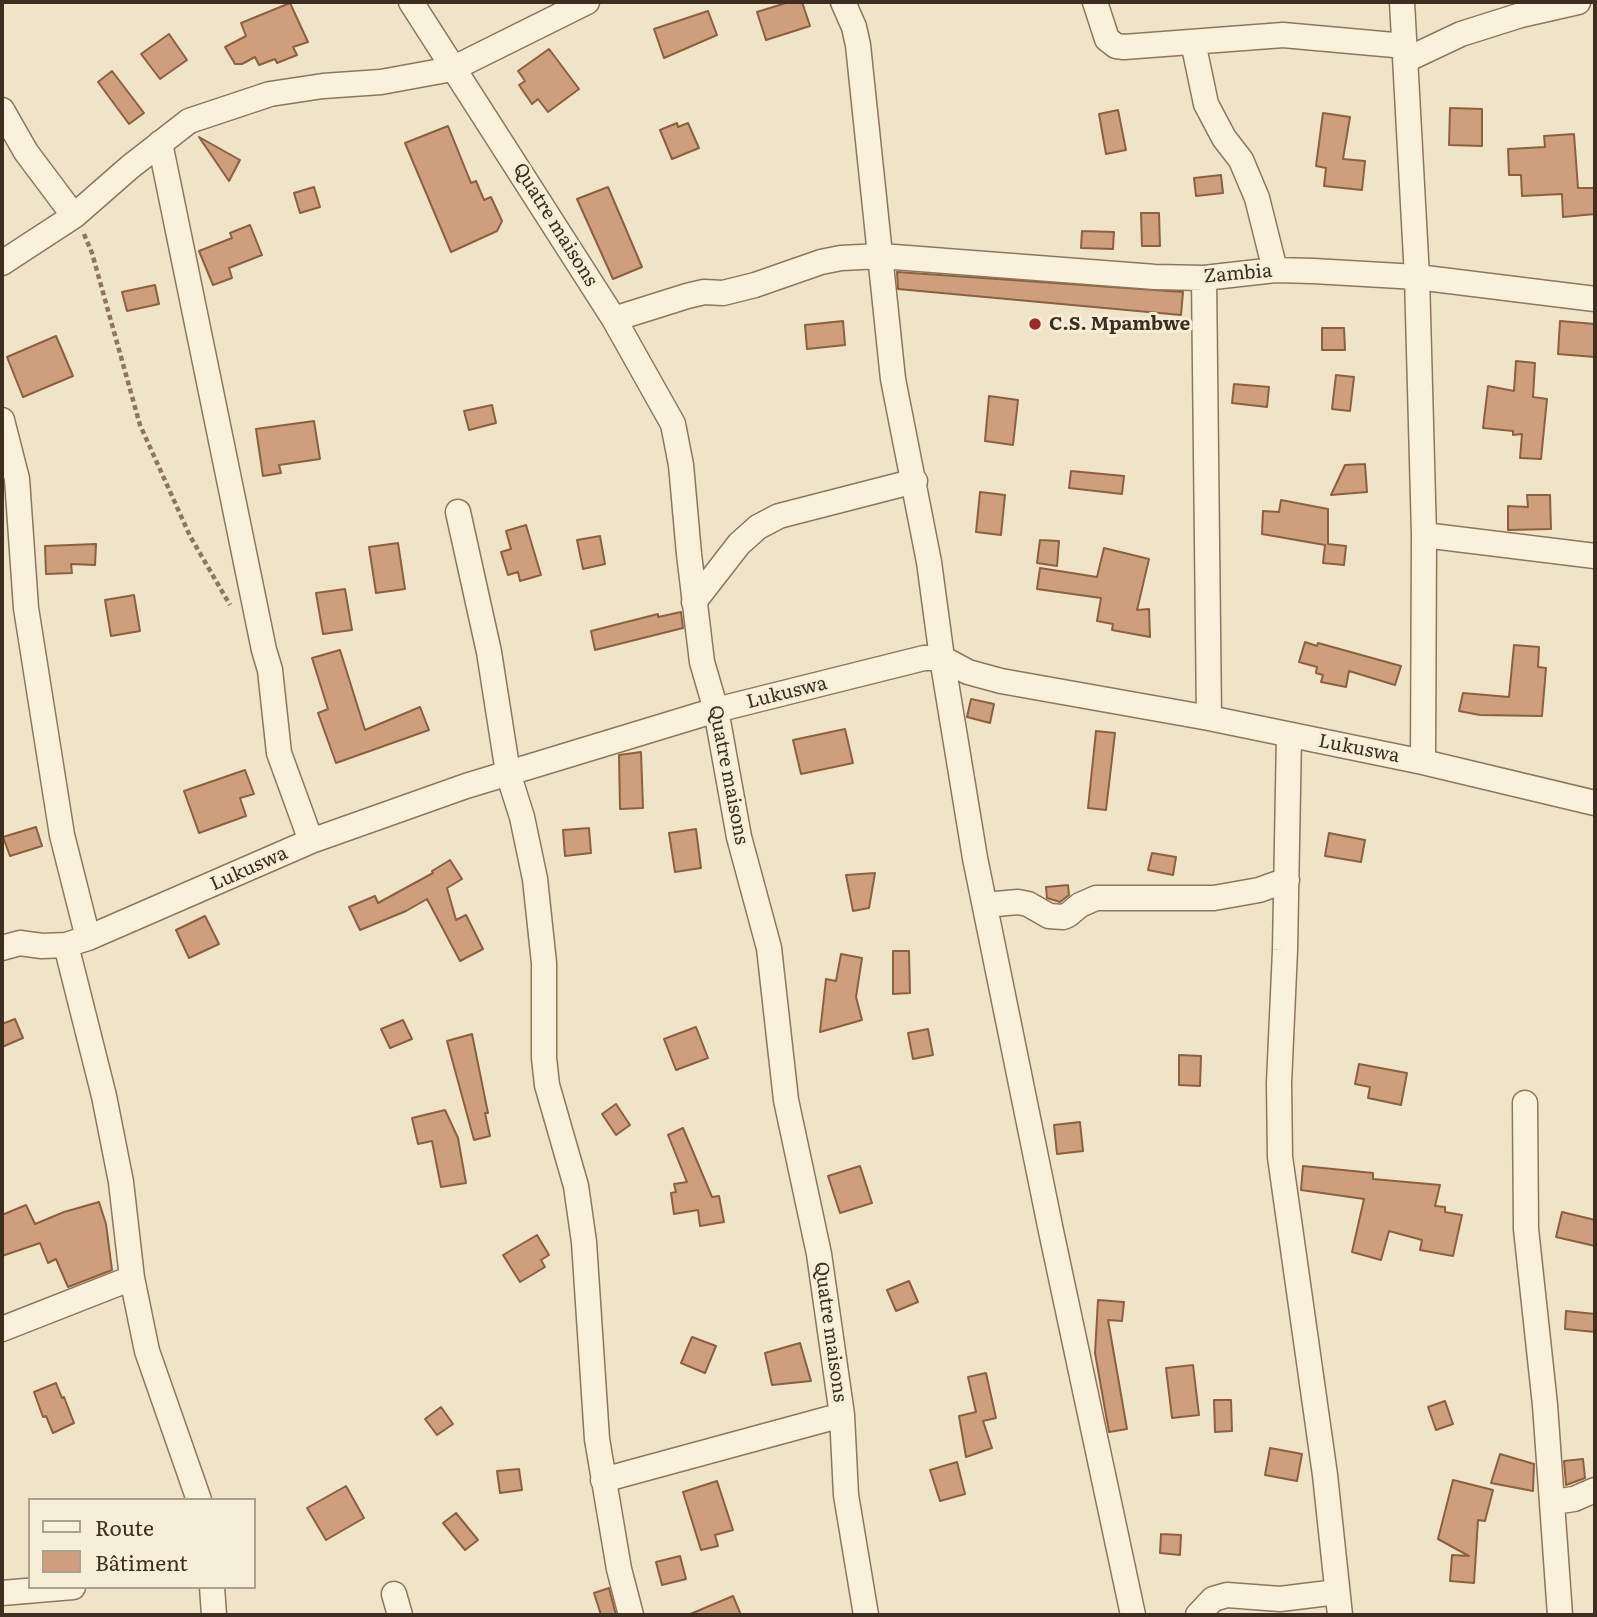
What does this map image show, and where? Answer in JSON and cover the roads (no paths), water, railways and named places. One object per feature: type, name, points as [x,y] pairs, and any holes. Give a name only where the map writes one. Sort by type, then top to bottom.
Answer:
[{"type":"street","name":"Quatre maisons","points":[[411,2],[614,318],[673,424],[681,465],[702,662],[716,710],[739,837],[769,948],[786,1100],[818,1254],[842,1415],[846,1495],[866,1615]]},
{"type":"street","points":[[2,263],[74,216],[189,121],[270,94],[323,86],[381,82],[452,69],[587,2]]},
{"type":"street","points":[[844,2],[858,45],[893,379],[915,481],[942,658],[985,905],[1133,1615]]},
{"type":"street","points":[[1095,2],[1107,39],[1116,46],[1283,35],[1405,53],[1521,15],[1578,2]]},
{"type":"street","points":[[1402,2],[1417,277],[1424,535],[1423,762]]},
{"type":"street","points":[[1193,42],[1206,104],[1224,138],[1241,160],[1260,208],[1275,270]]},
{"type":"street","points":[[2,110],[26,152],[74,216]]},
{"type":"street","points":[[160,144],[270,670],[279,753],[311,841]]},
{"type":"street","name":"Zambia","points":[[614,318],[704,292],[723,293],[755,285],[821,262],[881,256],[1155,277],[1204,278],[1275,270],[1417,277],[1595,299]]},
{"type":"street","points":[[1204,278],[1209,718]]},
{"type":"street","points":[[2,420],[26,608],[77,941],[121,1182],[132,1278],[146,1351],[198,1498]]},
{"type":"street","points":[[694,602],[739,544],[758,527],[779,516],[915,481]]},
{"type":"street","points":[[458,512],[489,652],[508,773],[522,817],[535,879],[544,963],[544,1058],[547,1085],[576,1186],[584,1242],[597,1439],[619,1569],[631,1615]]},
{"type":"street","points":[[1424,535],[1595,556]]},
{"type":"street","name":"Lukuswa","points":[[2,948],[20,943],[42,946],[77,941],[311,841],[508,773],[716,710],[924,658],[942,658],[983,678],[1209,718],[1423,762],[1595,803]]},
{"type":"street","points":[[1198,1615],[1213,1599],[1227,1595],[1339,1603],[1325,1475],[1280,1157],[1279,1083],[1287,880],[1289,735]]},
{"type":"street","points":[[985,905],[1018,902],[1028,904],[1049,916],[1063,917],[1096,898],[1214,898],[1259,890],[1287,880]]},
{"type":"street","points":[[1525,1103],[1526,1229],[1545,1405],[1560,1615]]},
{"type":"street","points":[[2,1329],[132,1278]]},
{"type":"street","points":[[603,1480],[842,1415]]},
{"type":"street","points":[[1553,1502],[1574,1499],[1595,1490]]},
{"type":"street","points":[[2,1592],[45,1589]]},
{"type":"street","points":[[212,1589],[214,1615]]},
{"type":"place","name":"C.S. Mpambwe","points":[[1035,324]]}]
